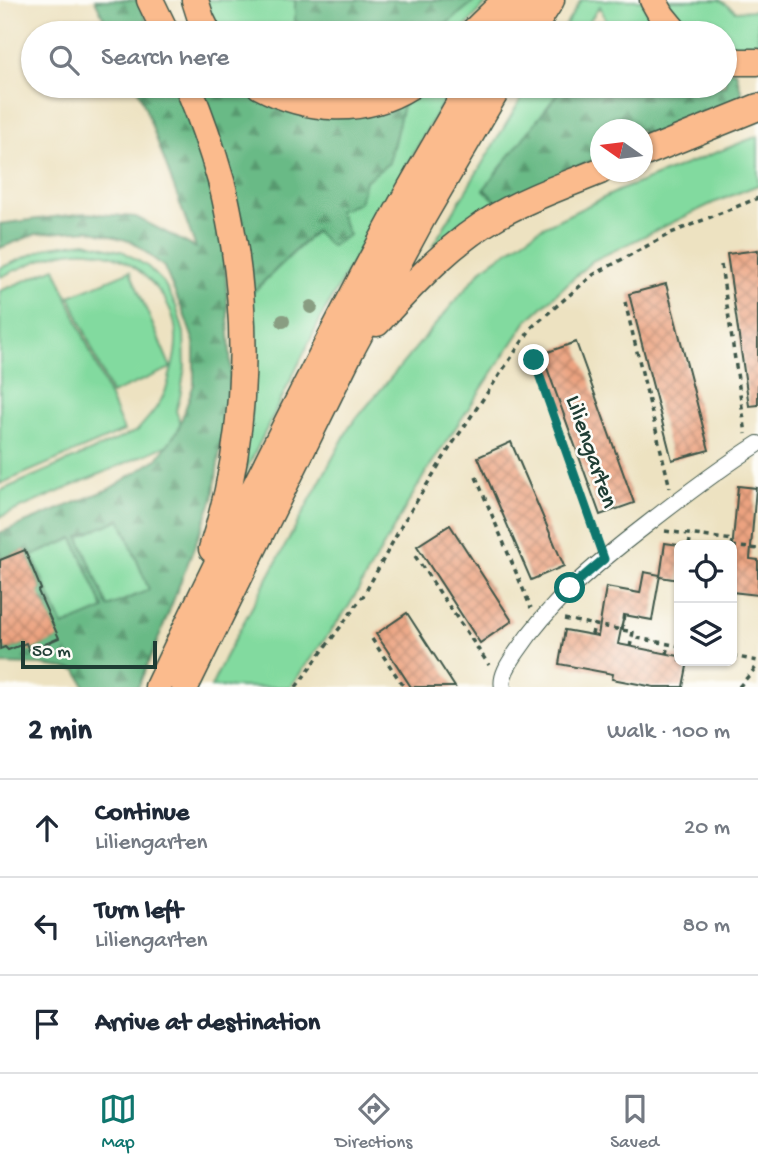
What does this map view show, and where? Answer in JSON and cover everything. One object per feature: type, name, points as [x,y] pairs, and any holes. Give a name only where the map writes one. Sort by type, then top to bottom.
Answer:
[{"type":"highway","points":[[150,0],[160,21]]},
{"type":"highway","points":[[195,0],[202,21]]},
{"type":"highway","points":[[484,21],[506,0]]},
{"type":"highway","points":[[508,21],[520,0]]},
{"type":"highway","points":[[538,21],[551,0]]},
{"type":"highway","points":[[653,0],[666,21]]},
{"type":"highway","points":[[737,62],[758,62]]},
{"type":"highway","points":[[184,634],[228,491],[243,369],[238,274],[231,228],[222,184],[193,98]]},
{"type":"highway","points":[[287,98],[312,105],[332,106],[372,102],[384,98]]},
{"type":"highway","points":[[158,687],[344,312],[463,98]]},
{"type":"highway","points":[[185,687],[350,352],[421,220],[492,98]]},
{"type":"highway","points":[[653,150],[758,107]]},
{"type":"highway","points":[[350,352],[429,268],[479,227],[512,208],[590,175]]},
{"type":"street","name":"Liliengarten","points":[[502,685],[513,657],[541,619],[570,588],[674,504],[753,447]]},
{"type":"path","points":[[296,687],[364,595],[403,523],[451,446],[532,327],[593,275],[671,233],[758,198]]},
{"type":"path","points":[[721,265],[753,447]]},
{"type":"path","points":[[625,302],[674,504]]},
{"type":"path","name":"Liliengarten","points":[[534,360],[604,559]]},
{"type":"path","points":[[476,477],[541,619],[594,624],[633,632],[630,647]]},
{"type":"path","name":"Liliengarten","points":[[642,529],[733,540]]},
{"type":"path","points":[[690,540],[691,535]]},
{"type":"path","name":"Liliengarten","points":[[737,548],[758,549]]},
{"type":"path","points":[[415,556],[502,685]]},
{"type":"path","points":[[622,630],[624,612]]},
{"type":"path","points":[[592,635],[594,624]]},
{"type":"path","points":[[632,638],[674,645]]},
{"type":"path","points":[[372,639],[404,687]]},
{"type":"path","points":[[667,654],[669,644]]},
{"type":"path","points":[[737,657],[758,663],[739,687]]},
{"type":"green space","points":[[95,0],[138,0],[147,21],[105,21]]},
{"type":"green space","points":[[206,0],[295,0],[295,21],[214,21]]},
{"type":"green space","points":[[295,0],[476,0],[450,21],[295,21]]},
{"type":"green space","points":[[476,0],[489,0],[471,21],[450,21]]},
{"type":"green space","points":[[581,0],[642,0],[652,21],[606,21],[600,6],[589,21],[568,21]]},
{"type":"green space","points":[[667,0],[720,0],[736,11],[758,10],[758,49],[737,48],[737,21],[682,21]]},
{"type":"green space","points":[[737,76],[743,98],[653,136],[653,119],[590,119],[590,161],[497,202],[484,189],[554,98],[737,98]]},
{"type":"green space","points":[[142,98],[180,98],[209,173],[225,258],[231,372],[213,499],[138,687],[85,687],[77,670],[40,665],[0,664],[0,649],[5,647],[8,650],[26,643],[30,650],[58,638],[42,599],[23,607],[27,615],[0,626],[0,599],[3,605],[41,589],[25,550],[0,560],[0,533],[109,489],[157,459],[178,430],[194,384],[194,342],[164,267],[133,242],[89,230],[36,234],[0,248],[0,224],[85,213],[136,217],[196,248]],"holes":[[[120,519],[149,590],[108,607],[79,537]],[[73,538],[104,609],[63,626],[32,556]]]},
{"type":"green space","points":[[202,98],[404,101],[389,163],[365,181],[359,203],[338,211],[349,235],[331,246],[315,231],[251,294]]},
{"type":"green space","points":[[409,98],[445,98],[324,312],[240,483],[251,294],[365,181],[389,163],[404,101]]},
{"type":"green space","points":[[522,98],[554,98],[484,190],[497,202],[432,247]]},
{"type":"green space","points":[[758,136],[758,185],[713,203],[592,261],[527,321],[426,472],[349,606],[290,687],[211,687],[350,426],[483,268],[541,228],[618,191],[641,182],[653,182],[653,177]]},
{"type":"green space","points":[[85,242],[124,252],[148,267],[164,283],[176,306],[184,333],[185,366],[176,411],[186,437],[0,517],[0,491],[137,431],[156,408],[167,387],[176,345],[174,321],[157,289],[131,265],[104,253],[71,252],[47,257],[0,277],[0,268],[50,247]]},
{"type":"green space","points":[[55,268],[124,431],[0,484],[0,291]]},
{"type":"green space","points":[[130,271],[171,368],[111,394],[70,296]]},
{"type":"green space","points":[[120,519],[150,590],[108,607],[78,536]]},
{"type":"green space","points":[[74,538],[104,609],[62,627],[32,556]]},
{"type":"building","points":[[758,250],[758,405],[749,406],[727,254]]},
{"type":"building","points":[[666,284],[709,450],[672,460],[629,294]]},
{"type":"building","points":[[576,342],[634,503],[600,515],[542,354]]},
{"type":"building","points":[[511,442],[564,566],[531,580],[478,457]]},
{"type":"building","points":[[738,486],[756,488],[750,559],[758,560],[758,595],[737,593],[737,540],[733,540]]},
{"type":"building","points":[[450,525],[512,621],[480,643],[417,546]]},
{"type":"building","points":[[665,543],[674,544],[674,579],[660,577]]},
{"type":"building","points":[[25,550],[41,589],[38,591],[59,638],[29,651],[26,643],[8,650],[5,647],[0,649],[0,560]]},
{"type":"building","points":[[644,572],[660,575],[652,620],[624,615],[618,644],[674,655],[674,666],[687,666],[683,687],[654,687],[612,679],[613,674],[559,664],[565,630],[598,636],[606,587],[640,593]]},
{"type":"building","points":[[407,613],[455,687],[411,687],[376,634]]},
{"type":"route","points":[[534,360],[604,559],[570,588]]}]
